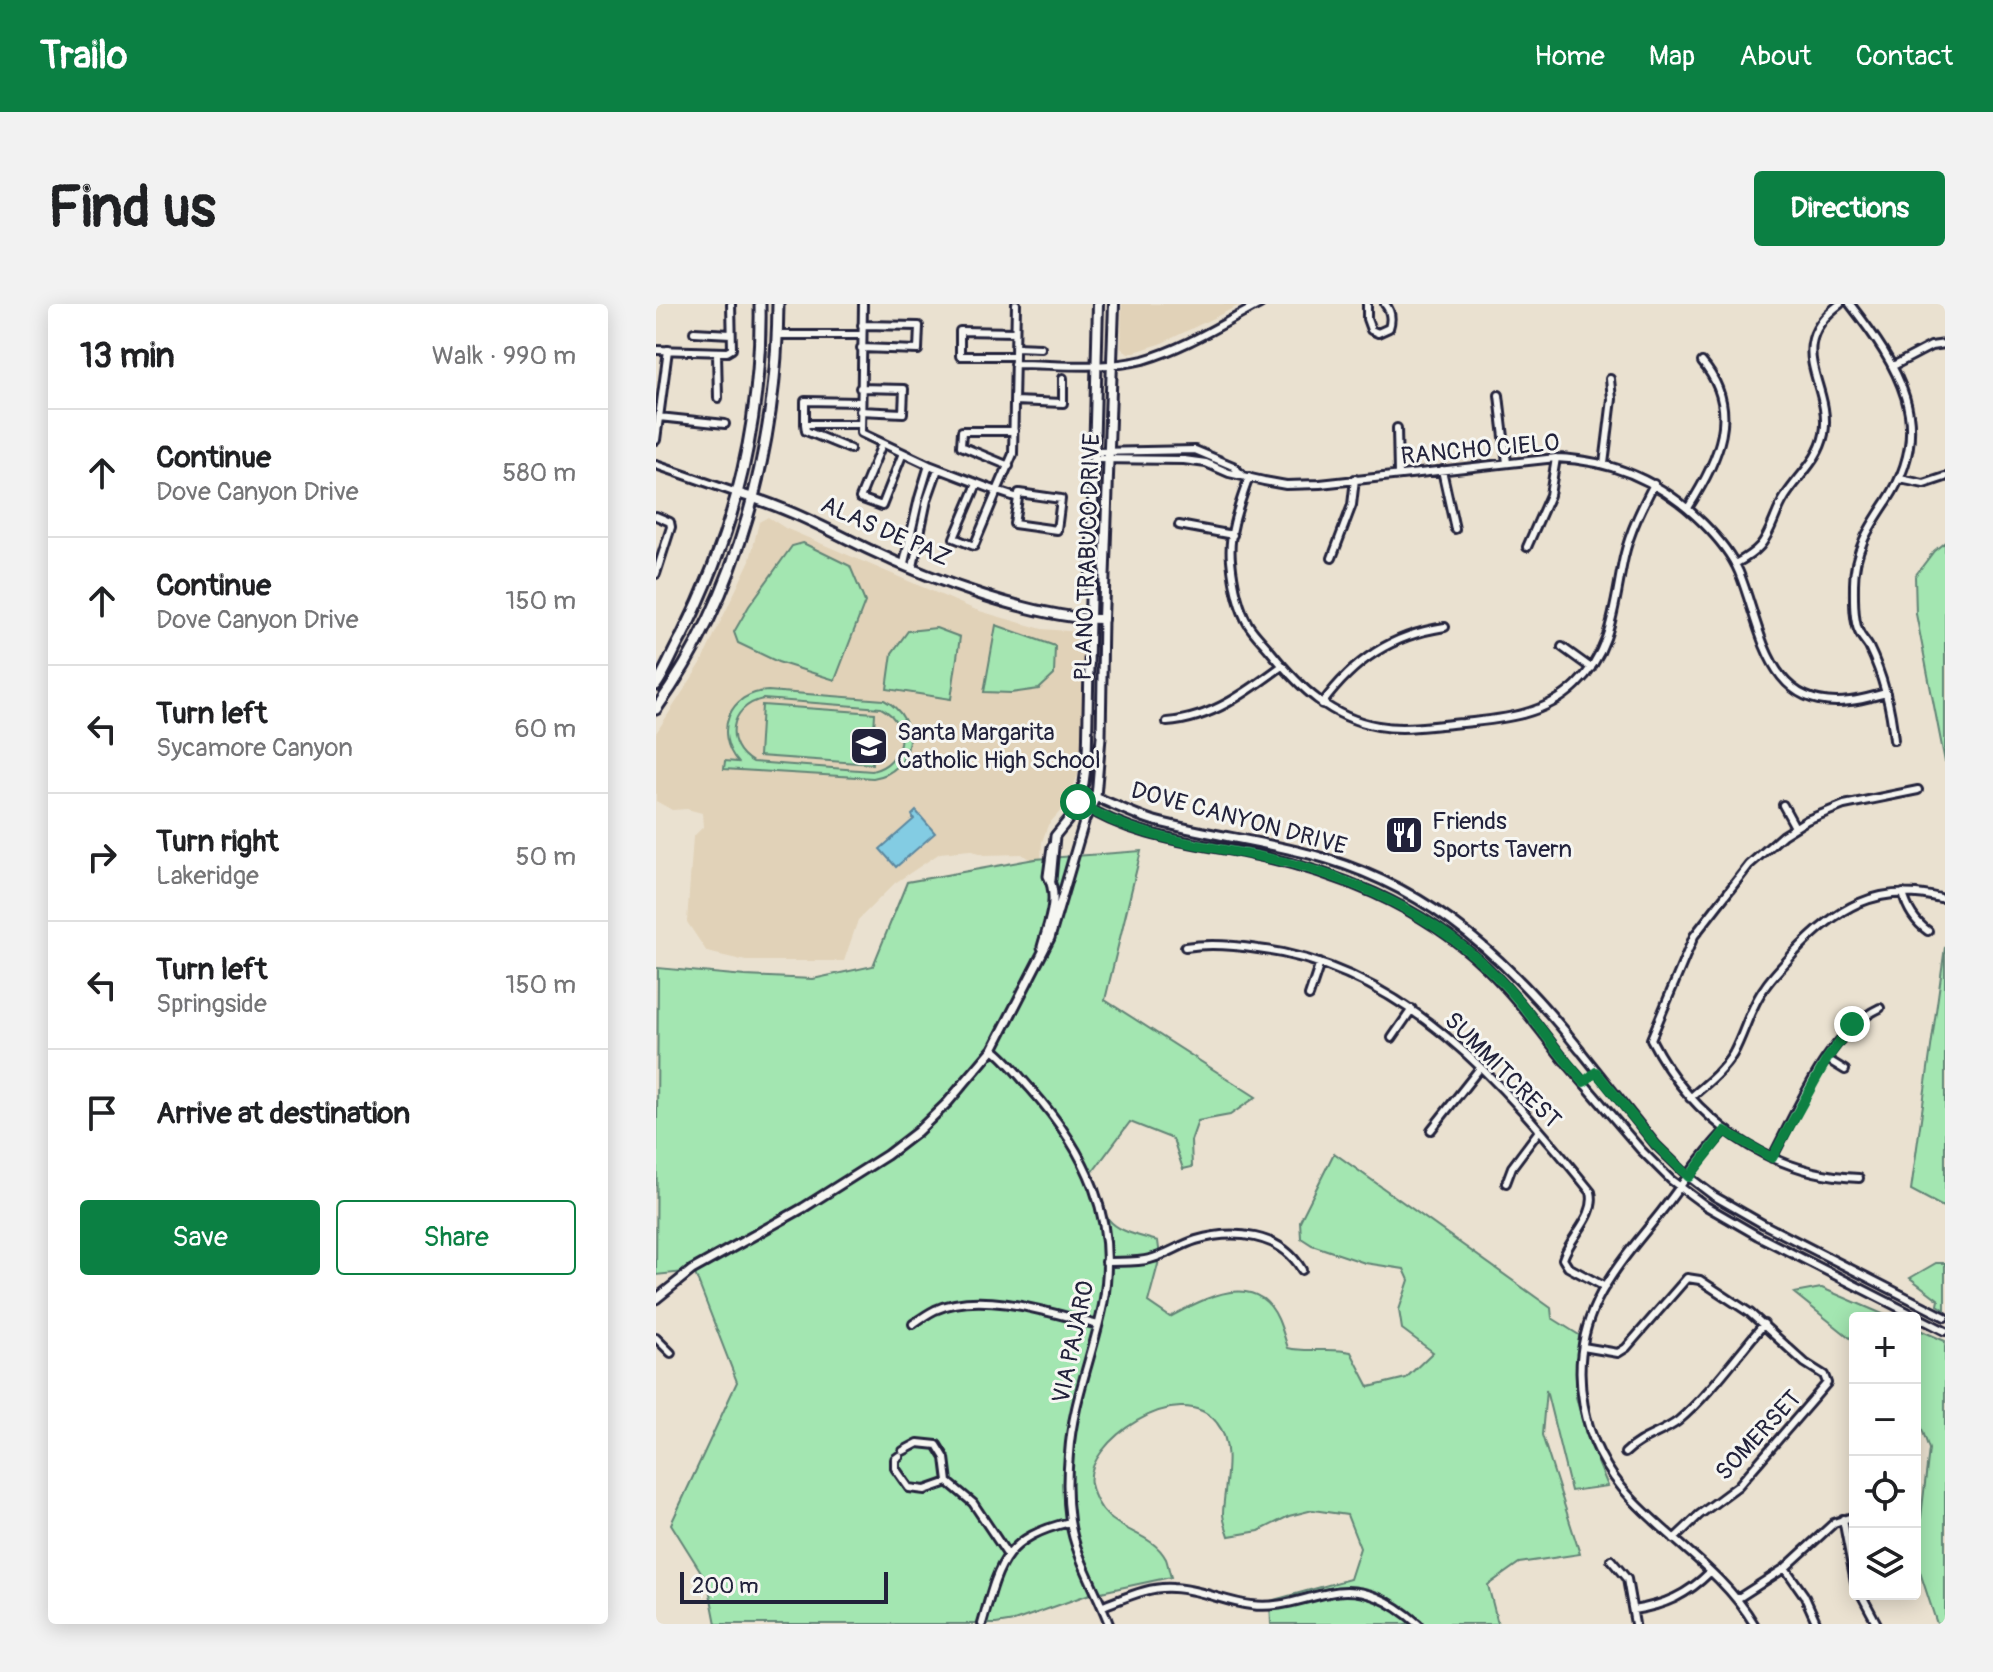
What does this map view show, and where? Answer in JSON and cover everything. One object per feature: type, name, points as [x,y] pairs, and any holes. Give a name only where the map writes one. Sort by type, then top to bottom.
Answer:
[{"type":"main road","points":[[656,685],[660,668],[707,584],[737,493],[757,387],[760,304]]},
{"type":"main road","points":[[656,709],[688,659],[719,598],[752,497],[771,410],[778,304]]},
{"type":"main road","name":"PLANO TRABUCO DRIVE","points":[[1090,619],[1098,304]]},
{"type":"main road","name":"PLANO TRABUCO DRIVE","points":[[1103,619],[1114,304]]},
{"type":"main road","name":"ALAS DE PAZ","points":[[737,493],[786,508],[870,550],[968,589],[1079,619],[1103,619]]},
{"type":"street","points":[[656,350],[717,353],[732,349],[731,304]]},
{"type":"street","points":[[863,304],[861,433],[938,469],[1018,498]]},
{"type":"street","points":[[977,484],[954,538],[974,546],[1013,454],[1016,304]]},
{"type":"street","points":[[1015,332],[960,331],[960,356],[1097,364],[1142,360],[1166,352],[1260,304]]},
{"type":"street","points":[[1367,304],[1371,330],[1378,333],[1389,328],[1391,321],[1385,304]]},
{"type":"street","points":[[1735,564],[1749,556],[1764,541],[1784,497],[1814,460],[1819,448],[1824,435],[1825,408],[1815,378],[1812,344],[1819,325],[1840,304]]},
{"type":"street","points":[[1850,304],[1893,366],[1905,392],[1909,422],[1910,445],[1900,479],[1870,527],[1857,553],[1854,571],[1857,630],[1868,646],[1886,693],[1894,740]]},
{"type":"street","points":[[861,348],[918,350],[919,326],[862,325]]},
{"type":"street","points":[[694,332],[731,334]]},
{"type":"street","points":[[778,335],[862,335]]},
{"type":"street","points":[[1893,366],[1931,346],[1945,344]]},
{"type":"street","points":[[1015,347],[1041,348]]},
{"type":"street","points":[[656,440],[658,400],[668,350]]},
{"type":"street","points":[[717,353],[718,398]]},
{"type":"street","points":[[1688,508],[1710,474],[1724,418],[1721,391],[1715,377],[1702,362]]},
{"type":"street","points":[[1014,401],[1063,403],[1063,378]]},
{"type":"street","points":[[1604,464],[1612,399],[1610,379]]},
{"type":"street","points":[[860,388],[904,389],[903,413],[860,411]]},
{"type":"street","points":[[1499,395],[1507,463]]},
{"type":"street","points":[[850,449],[806,431],[805,401],[860,402]]},
{"type":"street","points":[[659,417],[725,424]]},
{"type":"street","points":[[805,424],[860,424]]},
{"type":"street","points":[[1397,428],[1398,474]]},
{"type":"street","points":[[1009,466],[961,446],[962,431],[1014,431]]},
{"type":"street","points":[[882,444],[860,498],[882,506],[903,453]]},
{"type":"street","points":[[1184,460],[1185,449]]},
{"type":"street","name":"RANCHO CIELO","points":[[1110,455],[1185,449],[1207,453],[1246,476]]},
{"type":"street","points":[[1206,463],[1207,453]]},
{"type":"street","name":"RANCHO CIELO","points":[[1096,455],[1206,463],[1229,473],[1286,485],[1556,458],[1621,468],[1654,484],[1688,508],[1717,536],[1735,564],[1771,664],[1792,687],[1804,694],[1834,702],[1886,693]]},
{"type":"street","points":[[1527,547],[1550,495],[1556,458]]},
{"type":"street","name":"ALAS DE PAZ","points":[[656,465],[737,493]]},
{"type":"street","points":[[909,565],[919,498],[929,465]]},
{"type":"street","points":[[909,565],[938,469]]},
{"type":"street","points":[[1442,470],[1455,529]]},
{"type":"street","points":[[1246,476],[1233,535],[1231,562],[1239,601],[1248,624],[1301,687],[1322,704],[1356,721],[1390,728],[1502,719],[1530,713],[1575,686],[1591,668],[1605,644],[1635,522],[1654,484]]},
{"type":"street","points":[[1900,479],[1924,484],[1945,477]]},
{"type":"street","points":[[1332,558],[1352,505],[1355,479]]},
{"type":"street","points":[[1019,493],[1061,499],[1057,530],[1014,524],[1018,498],[1019,493]]},
{"type":"street","points":[[656,516],[671,524],[656,574]]},
{"type":"street","points":[[1179,525],[1233,535]]},
{"type":"street","name":"PLANO TRABUCO DRIVE","points":[[1040,953],[1054,904],[1051,880],[1054,844],[1059,829],[1073,814],[1078,802],[1087,760],[1090,619]]},
{"type":"street","name":"PLANO TRABUCO DRIVE","points":[[1040,953],[1050,938],[1079,837],[1096,797],[1101,737],[1103,619]]},
{"type":"street","points":[[1322,704],[1356,665],[1378,649],[1417,631],[1445,627]]},
{"type":"street","points":[[1562,647],[1591,668]]},
{"type":"street","points":[[1167,722],[1194,719],[1234,700],[1282,666]]},
{"type":"street","points":[[1859,1178],[1841,1177],[1772,1158],[1725,1131],[1690,1098],[1651,1039],[1694,936],[1749,865],[1795,827],[1844,805],[1918,790]]},
{"type":"street","name":"DOVE CANYON DRIVE","points":[[1081,792],[1151,820],[1328,859],[1375,877],[1426,903],[1501,960],[1580,1050],[1656,1145],[1689,1177],[1714,1196],[1763,1224],[1945,1317]]},
{"type":"street","name":"DOVE CANYON DRIVE","points":[[1078,802],[1126,827],[1247,853],[1320,873],[1376,893],[1400,906],[1449,936],[1484,965],[1519,1001],[1564,1060],[1641,1150],[1680,1187],[1758,1236],[1945,1331]]},
{"type":"street","points":[[1783,805],[1795,827]]},
{"type":"street","points":[[1690,1098],[1715,1077],[1733,1054],[1751,1009],[1765,986],[1821,926],[1853,905],[1903,893],[1918,892],[1940,898]]},
{"type":"street","points":[[1903,893],[1917,924],[1928,931]]},
{"type":"street","name":"SUMMITCREST","points":[[1185,947],[1206,943],[1244,947],[1275,951],[1320,963],[1387,993],[1443,1033],[1539,1131],[1591,1192],[1590,1212],[1563,1259],[1568,1267],[1605,1287]]},
{"type":"street","points":[[656,1299],[692,1270],[803,1208],[887,1155],[917,1132],[948,1102],[993,1049],[1010,1020],[1040,953]]},
{"type":"street","points":[[1309,996],[1320,963]]},
{"type":"street","points":[[1772,1158],[1827,1059],[1852,1024],[1880,1008]]},
{"type":"street","points":[[1392,1038],[1412,1009]]},
{"type":"street","name":"VIA PAJARO","points":[[993,1049],[1059,1122],[1080,1156],[1100,1206],[1106,1262],[1103,1305],[1069,1453],[1070,1522],[1109,1624]]},
{"type":"street","points":[[1827,1059],[1845,1070]]},
{"type":"street","points":[[1431,1130],[1480,1068]]},
{"type":"street","points":[[1584,1082],[1596,1072]]},
{"type":"street","points":[[1506,1183],[1512,1167],[1539,1131]]},
{"type":"street","points":[[1725,1131],[1605,1287],[1591,1316],[1580,1369],[1582,1394],[1594,1443],[1608,1469],[1624,1490],[1737,1599],[1754,1624]]},
{"type":"street","points":[[1106,1262],[1152,1259],[1194,1241],[1236,1234],[1286,1249],[1302,1270]]},
{"type":"street","points":[[1583,1347],[1618,1353],[1626,1348],[1687,1278],[1700,1280],[1764,1324],[1692,1408],[1674,1424],[1638,1441],[1625,1453]]},
{"type":"street","points":[[913,1324],[936,1309],[988,1303],[1018,1306],[1098,1325]]},
{"type":"street","name":"SOMERSET","points":[[1674,1539],[1699,1515],[1738,1486],[1827,1383],[1824,1375],[1805,1363],[1764,1324]]},
{"type":"street","points":[[656,1338],[671,1353]]},
{"type":"street","points":[[948,1482],[925,1490],[909,1488],[895,1468],[895,1459],[918,1443],[937,1445],[945,1458],[948,1482],[973,1503],[1007,1554]]},
{"type":"street","points":[[1737,1599],[1785,1568],[1821,1533],[1849,1518]]},
{"type":"street","points":[[1843,1519],[1849,1550]]},
{"type":"street","points":[[982,1624],[991,1586],[1007,1554],[1039,1532],[1070,1522]]},
{"type":"street","points":[[1611,1560],[1627,1579],[1635,1624]]},
{"type":"street","points":[[1785,1568],[1804,1595],[1817,1624]]},
{"type":"street","points":[[1633,1610],[1677,1599],[1710,1572]]},
{"type":"street","points":[[1103,1606],[1157,1588],[1184,1589],[1251,1605],[1288,1604],[1347,1591],[1382,1598],[1418,1624]]},
{"type":"street","points":[[1864,1600],[1877,1624]]},
{"type":"shaded area","points":[[1122,304],[1242,304],[1160,344],[1128,354],[1121,347]]},
{"type":"shaded area","name":"Santa Margarita Catholic High School","points":[[768,517],[785,528],[976,610],[1042,629],[1081,632],[1085,638],[1083,739],[1078,775],[1064,807],[1048,825],[1042,842],[1041,860],[1033,862],[1022,854],[984,855],[970,850],[940,853],[895,883],[858,920],[844,961],[746,961],[707,952],[687,922],[693,837],[703,827],[702,813],[687,809],[672,810],[656,801],[656,733],[700,665],[750,560],[759,522]]},
{"type":"green space","points":[[1945,542],[1945,762],[1916,614],[1915,576]]},
{"type":"green space","points":[[803,543],[850,566],[865,602],[835,680],[778,662],[738,643],[734,632],[792,546]]},
{"type":"green space","points":[[996,625],[1055,646],[1054,675],[1039,689],[1011,693],[984,692]]},
{"type":"green space","points":[[936,628],[960,637],[951,699],[887,689],[892,653],[908,631]]},
{"type":"green space","points":[[768,691],[884,700],[904,719],[908,731],[905,756],[887,774],[873,778],[724,769],[725,761],[738,762],[727,739],[729,716],[743,698]],"holes":[[[763,699],[881,708],[897,723],[900,742],[892,760],[872,771],[753,762],[743,755],[734,736],[734,727],[743,709]]]},
{"type":"green space","points":[[762,705],[875,713],[872,764],[759,756]]},
{"type":"green space","points":[[1141,851],[1105,1000],[1256,1097],[1230,1115],[1198,1121],[1191,1141],[1192,1167],[1183,1169],[1173,1139],[1130,1122],[1089,1177],[1100,1205],[1111,1222],[1128,1232],[1158,1241],[1160,1257],[1148,1302],[1170,1317],[1228,1292],[1256,1295],[1268,1304],[1278,1319],[1288,1348],[1351,1352],[1369,1387],[1406,1378],[1433,1352],[1402,1329],[1399,1310],[1409,1280],[1404,1269],[1365,1263],[1312,1245],[1301,1238],[1300,1221],[1334,1153],[1551,1308],[1552,1318],[1579,1335],[1576,1397],[1586,1434],[1608,1486],[1571,1491],[1546,1390],[1542,1435],[1580,1554],[1519,1563],[1488,1585],[1498,1624],[1271,1624],[1270,1601],[1350,1579],[1360,1548],[1347,1515],[1313,1510],[1289,1516],[1259,1531],[1229,1536],[1223,1516],[1228,1454],[1223,1432],[1201,1410],[1181,1407],[1159,1411],[1137,1421],[1118,1435],[1102,1451],[1093,1468],[1091,1484],[1105,1513],[1158,1548],[1166,1559],[1171,1577],[1087,1595],[1014,1621],[996,1624],[716,1624],[708,1583],[671,1524],[737,1382],[694,1271],[656,1275],[658,968],[813,979],[873,966],[907,882],[1035,859]]},
{"type":"green space","points":[[1945,947],[1945,1208],[1911,1190]]},
{"type":"green space","points":[[1936,1263],[1945,1263],[1945,1310],[1938,1305],[1939,1300],[1910,1278]]},
{"type":"green space","points":[[1821,1288],[1878,1312],[1849,1312],[1849,1337],[1794,1293]]},
{"type":"green space","points":[[1921,1331],[1945,1341],[1945,1624],[1937,1624],[1921,1575],[1921,1517],[1929,1449],[1921,1426]]},
{"type":"water","points":[[916,811],[935,833],[896,867],[880,849],[914,819],[912,815]]},
{"type":"place","name":"Santa Margarita Catholic High School","points":[[869,746]]},
{"type":"place","name":"Friends Sports Tavern","points":[[1404,835]]},
{"type":"route","points":[[1078,802],[1126,827],[1148,834],[1247,853],[1333,877],[1376,893],[1420,916],[1484,965],[1519,1001],[1584,1082],[1596,1072],[1656,1145],[1689,1177],[1725,1131],[1772,1158],[1835,1045],[1852,1024]]}]
